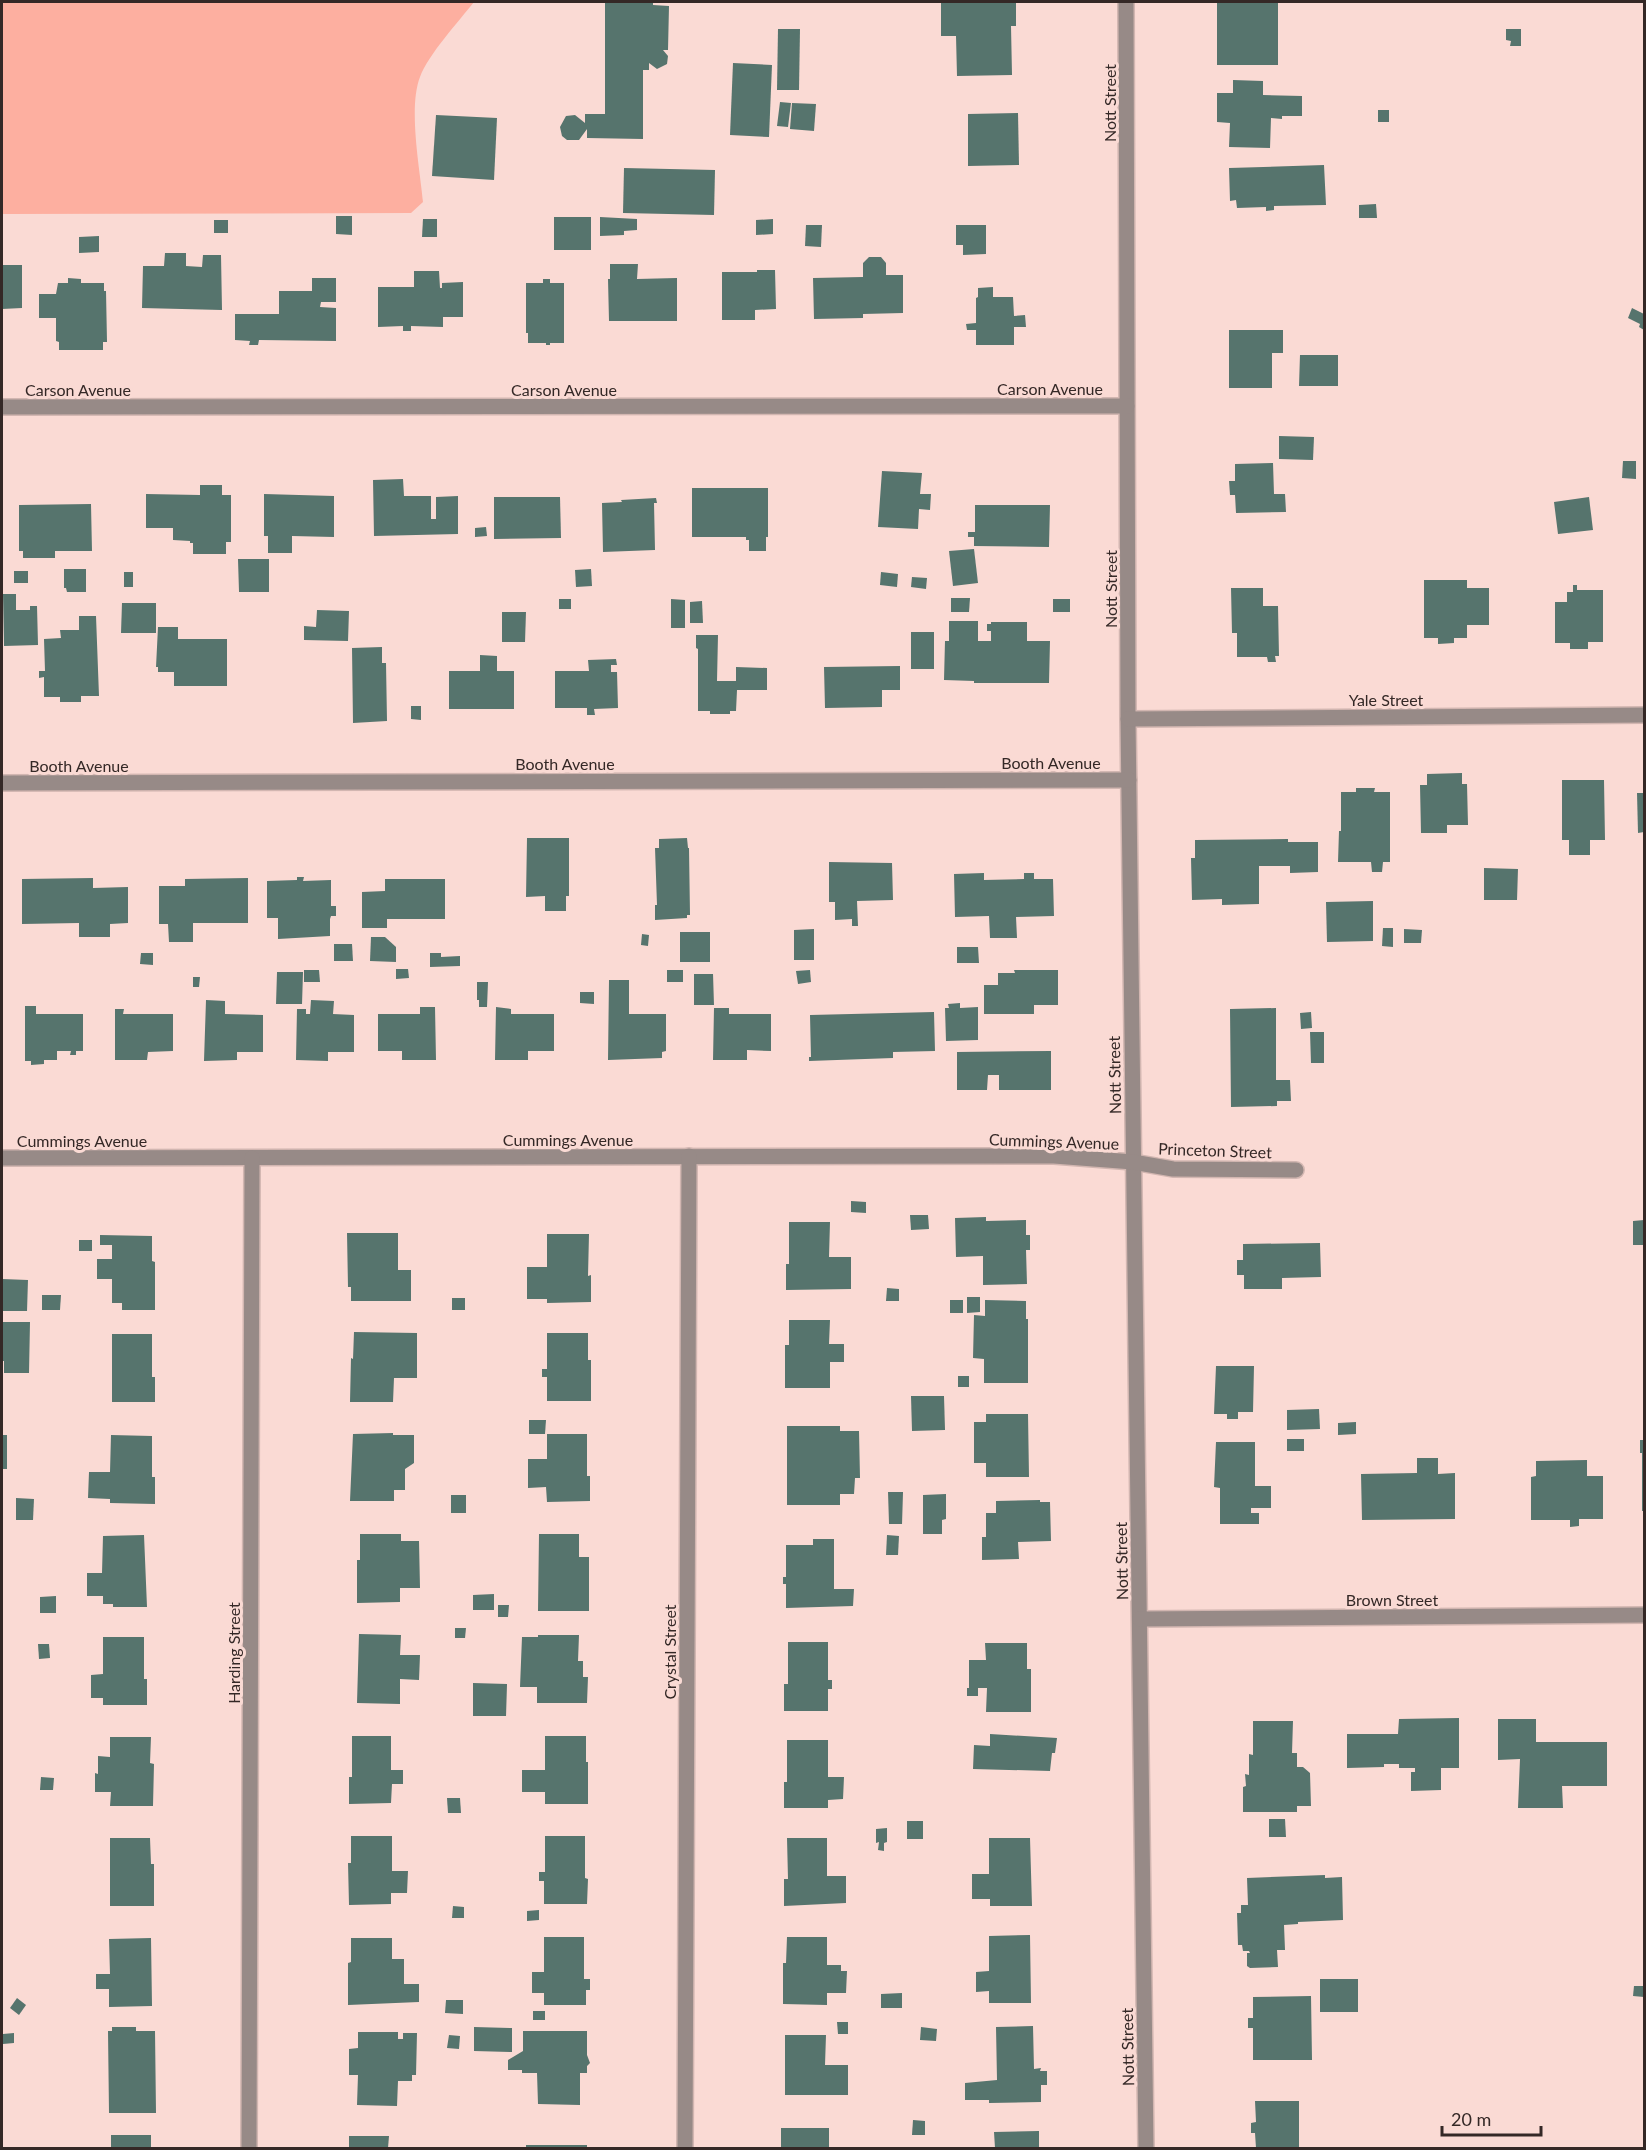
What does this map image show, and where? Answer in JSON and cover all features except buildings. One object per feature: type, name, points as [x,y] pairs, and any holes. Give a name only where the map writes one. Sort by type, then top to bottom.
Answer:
[{"type":"street","name":"Nott Street","points":[[1126,2],[1128,719],[1146,2148]]},
{"type":"street","name":"Carson Avenue","points":[[2,407],[1127,406]]},
{"type":"street","name":"Yale Street","points":[[1128,719],[1644,714]]},
{"type":"street","name":"Booth Avenue","points":[[2,783],[1129,780]]},
{"type":"street","name":"Crystal Street","points":[[685,2148],[689,1156]]},
{"type":"street","name":"Cummings Avenue","points":[[2,1158],[1054,1156],[1134,1162]]},
{"type":"street","name":"Harding Street","points":[[249,2148],[252,1158]]},
{"type":"street","name":"Princeton Street","points":[[1134,1162],[1173,1170],[1296,1170]]},
{"type":"street","name":"Brown Street","points":[[1140,1619],[1644,1615]]},
{"type":"shaded area","points":[[2,2],[474,2],[437,49],[420,77],[415,105],[415,121],[423,202],[411,213],[2,214]]}]
